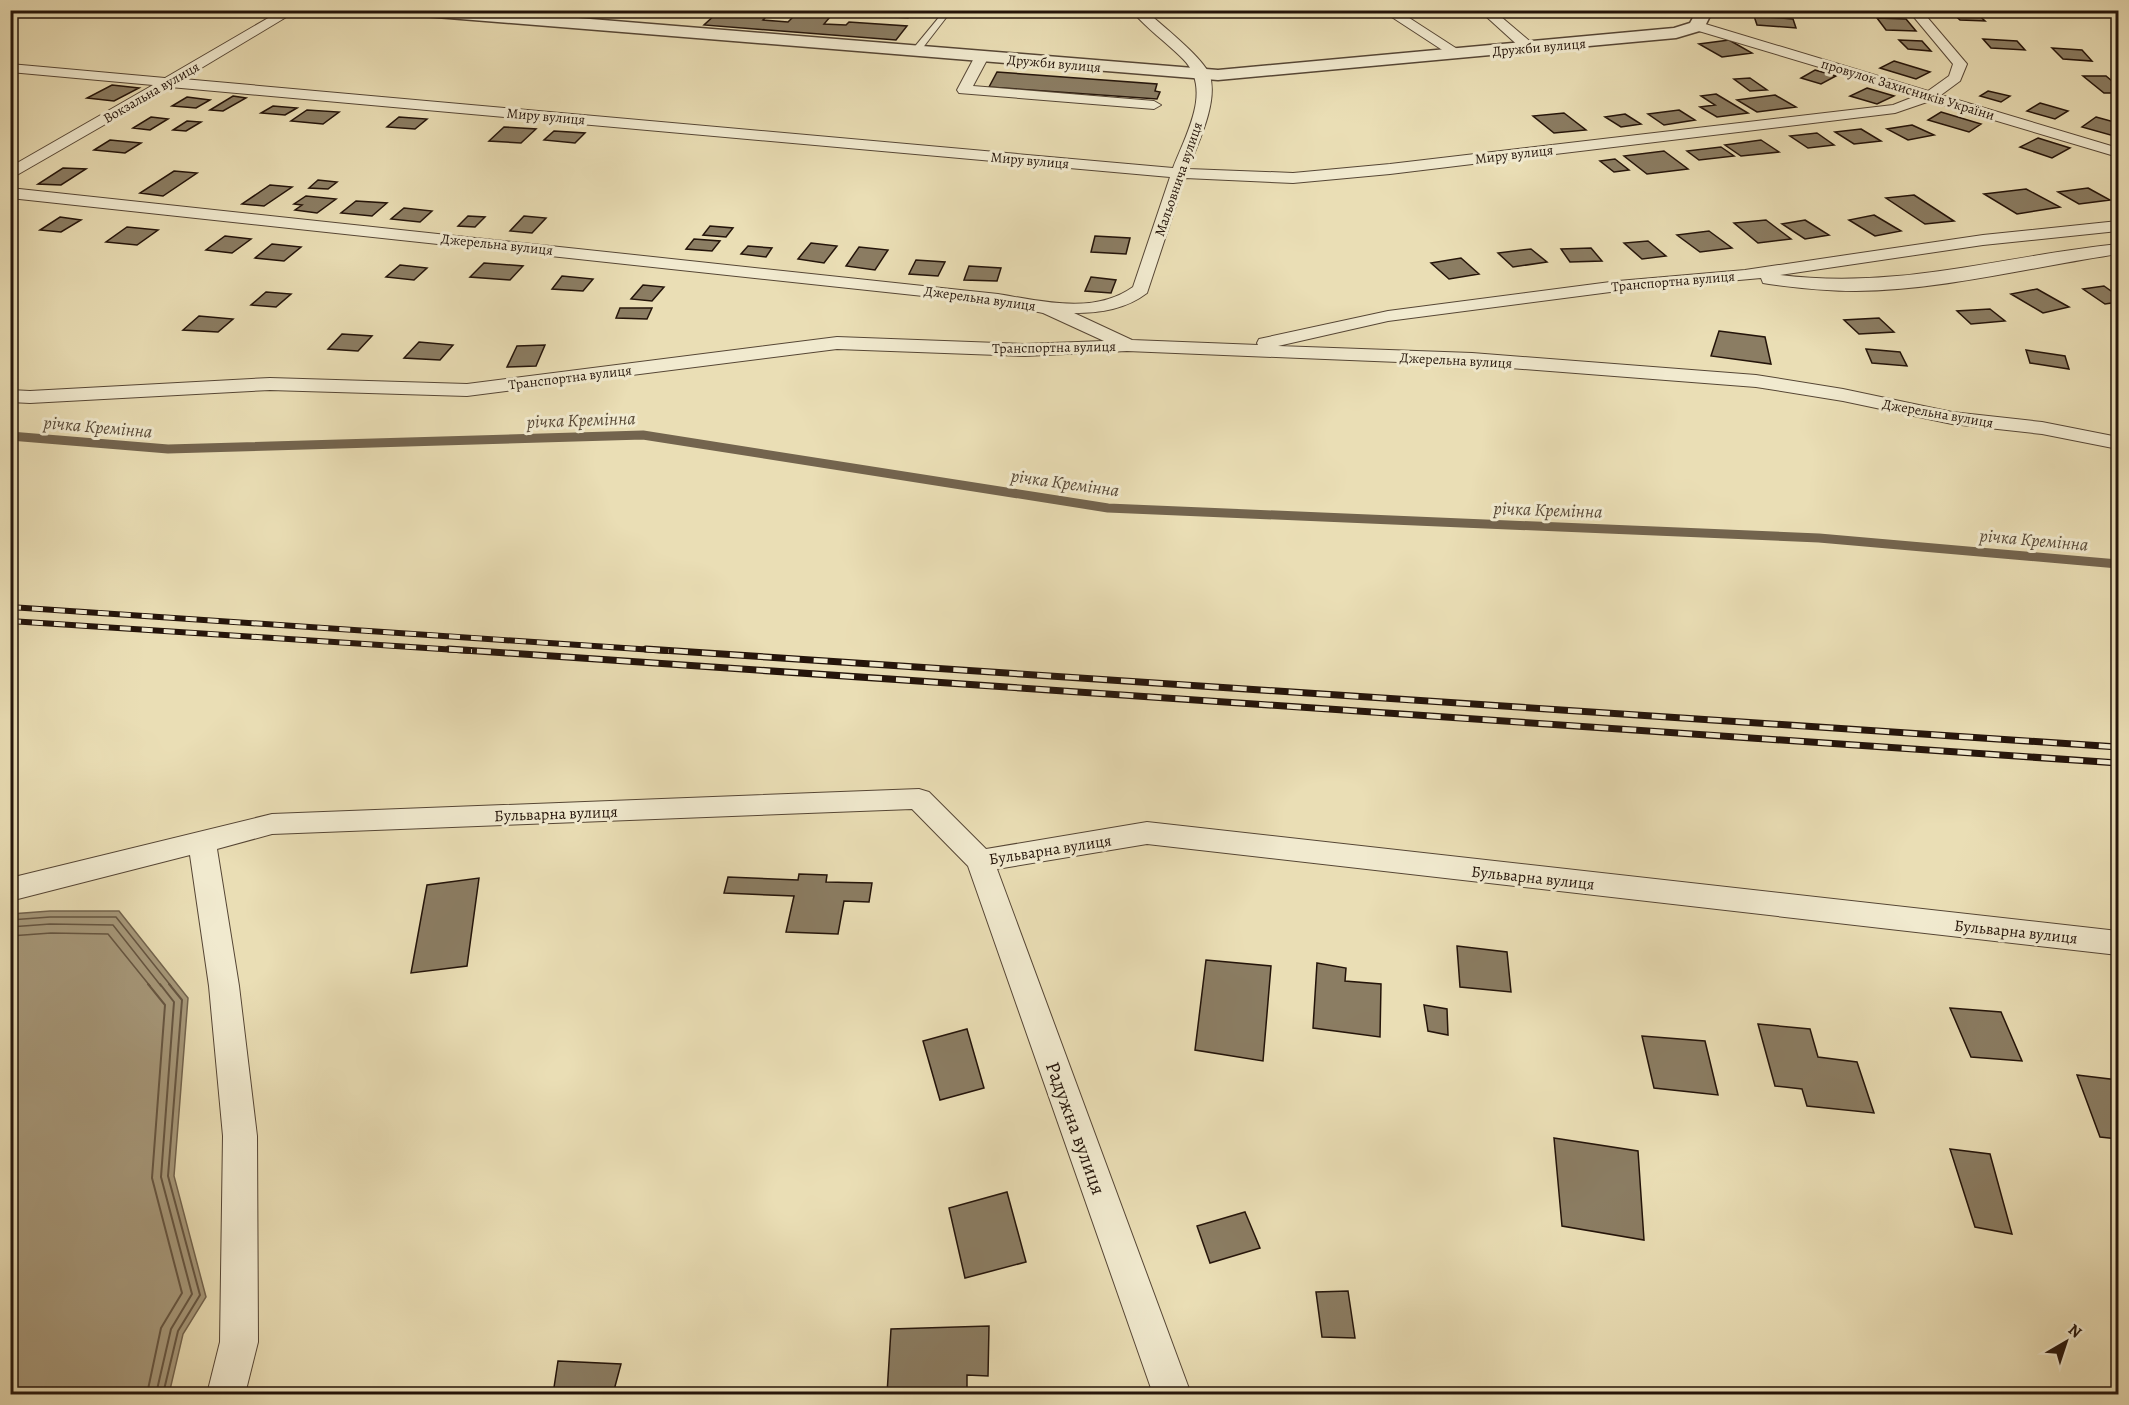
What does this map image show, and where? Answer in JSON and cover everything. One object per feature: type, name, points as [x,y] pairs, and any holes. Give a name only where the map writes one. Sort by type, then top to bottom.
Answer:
[{"type":"street","name":"Вокзальна вулиця","points":[[10,174],[292,10]]},
{"type":"street","name":"Дружби вулиця","points":[[411,10],[1203,75],[1243,74],[1676,33],[1698,18]]},
{"type":"street","points":[[1137,10],[1189,57],[1203,75]]},
{"type":"street","points":[[1387,10],[1458,54]]},
{"type":"street","points":[[1485,10],[1528,48]]},
{"type":"street","name":"Миру вулиця","points":[[10,68],[1179,173],[1293,178],[1390,169],[1895,109],[1930,96],[1955,78],[1960,64],[1914,10]]},
{"type":"street","name":"провулок Захисників України","points":[[1698,18],[1930,96],[2118,153]]},
{"type":"street","points":[[981,58],[964,90],[1154,105]]},
{"type":"street","name":"Мальовнича вулиця","points":[[1048,308],[1094,308],[1131,298],[1141,289],[1179,173],[1203,110],[1203,75]]},
{"type":"street","name":"Джерельна вулиця","points":[[10,193],[908,288],[1048,308],[1129,346],[1472,359],[1756,381],[1843,394],[1952,418],[2042,428],[2118,443]]},
{"type":"street","name":"Транспортна вулиця","points":[[1230,351],[1388,316],[1618,286],[1745,274],[1983,240],[2118,226]]},
{"type":"street","points":[[1745,274],[1785,282],[1822,285],[1906,284],[2118,249]]},
{"type":"street","name":"Транспортна вулиця","points":[[10,396],[30,397],[270,384],[467,390],[837,343],[1025,350],[1129,346]]},
{"type":"street","name":"Бульварна вулиця","points":[[10,890],[272,824],[919,799],[980,861],[1147,833],[2118,943]]},
{"type":"street","points":[[202,842],[224,986],[240,1136],[239,1342],[226,1395]]},
{"type":"street","name":"Радужна вулиця","points":[[980,861],[1172,1395]]},
{"type":"lane","points":[[915,52],[949,10]]},
{"type":"shaded area","points":[[856,11],[913,11],[908,18],[853,14]]},
{"type":"water","points":[[50,911],[119,911],[188,998],[174,1176],[206,1297],[183,1334],[169,1394],[11,1394],[11,914]]},
{"type":"building","points":[[800,10],[836,10],[824,24],[846,25],[849,22],[907,26],[896,40],[704,25],[717,13],[767,16],[763,20],[788,22]]},
{"type":"building","points":[[1950,11],[1974,11],[1985,21],[1960,20]]},
{"type":"building","points":[[1754,16],[1793,19],[1796,28],[1757,25]]},
{"type":"building","points":[[1877,18],[1906,19],[1916,31],[1886,30]]},
{"type":"building","points":[[1983,39],[2017,41],[2025,50],[1991,48]]},
{"type":"building","points":[[1729,40],[1752,53],[1722,57],[1699,44]]},
{"type":"building","points":[[1899,40],[1922,41],[1931,51],[1908,49]]},
{"type":"building","points":[[2052,48],[2082,50],[2092,61],[2063,59]]},
{"type":"building","points":[[1894,61],[1930,72],[1916,79],[1880,68]]},
{"type":"building","points":[[1815,70],[1836,76],[1821,84],[1801,78]]},
{"type":"building","points":[[997,72],[1157,84],[1155,91],[1160,92],[1157,99],[989,87]]},
{"type":"building","points":[[2083,76],[2106,76],[2118,86],[2118,93],[2104,93]]},
{"type":"building","points":[[1750,78],[1767,90],[1750,91],[1734,79]]},
{"type":"building","points":[[112,85],[139,88],[114,101],[87,98]]},
{"type":"building","points":[[1867,88],[1894,96],[1877,104],[1850,96]]},
{"type":"building","points":[[1988,91],[2010,96],[2001,102],[1980,96]]},
{"type":"building","points":[[1716,94],[1748,113],[1717,117],[1700,107],[1715,105],[1701,96]]},
{"type":"building","points":[[1775,95],[1796,107],[1757,112],[1737,100]]},
{"type":"building","points":[[233,96],[246,98],[223,111],[210,110]]},
{"type":"building","points":[[187,97],[210,100],[196,108],[172,106]]},
{"type":"building","points":[[2040,103],[2068,111],[2055,119],[2027,111]]},
{"type":"building","points":[[273,106],[297,108],[285,115],[261,113]]},
{"type":"building","points":[[307,110],[339,112],[323,124],[291,121]]},
{"type":"building","points":[[1679,110],[1695,120],[1664,125],[1648,114]]},
{"type":"building","points":[[1941,112],[1981,124],[1969,132],[1928,120]]},
{"type":"building","points":[[1564,113],[1586,130],[1554,133],[1533,116]]},
{"type":"building","points":[[1625,114],[1641,124],[1621,127],[1605,117]]},
{"type":"building","points":[[151,117],[168,119],[150,130],[133,128]]},
{"type":"building","points":[[399,117],[427,119],[415,129],[387,127]]},
{"type":"building","points":[[2096,117],[2118,123],[2118,132],[2114,136],[2082,127]]},
{"type":"building","points":[[187,121],[201,122],[186,131],[173,130]]},
{"type":"building","points":[[1912,125],[1934,135],[1908,140],[1887,129]]},
{"type":"building","points":[[504,127],[536,129],[521,143],[489,141]]},
{"type":"building","points":[[1861,129],[1881,141],[1854,144],[1835,132]]},
{"type":"building","points":[[554,131],[585,133],[575,143],[544,140]]},
{"type":"building","points":[[1817,133],[1834,145],[1808,148],[1790,136]]},
{"type":"building","points":[[2038,138],[2070,148],[2052,158],[2020,147]]},
{"type":"building","points":[[110,140],[141,143],[125,153],[94,150]]},
{"type":"building","points":[[1761,140],[1779,152],[1741,156],[1725,145]]},
{"type":"building","points":[[1721,147],[1734,156],[1699,160],[1687,151]]},
{"type":"building","points":[[1664,151],[1688,169],[1647,174],[1624,156]]},
{"type":"building","points":[[1615,159],[1629,170],[1614,172],[1600,161]]},
{"type":"building","points":[[63,168],[86,169],[61,185],[38,184]]},
{"type":"building","points":[[174,171],[197,173],[163,196],[140,193]]},
{"type":"building","points":[[318,180],[337,182],[328,189],[309,188]]},
{"type":"building","points":[[270,185],[292,187],[264,206],[242,204]]},
{"type":"building","points":[[2088,188],[2110,200],[2079,204],[2058,192]]},
{"type":"building","points":[[2026,189],[2060,207],[2017,214],[1984,194]]},
{"type":"building","points":[[1914,195],[1954,221],[1925,224],[1886,198]]},
{"type":"building","points":[[306,196],[336,199],[317,213],[295,210],[302,205],[294,204]]},
{"type":"building","points":[[356,201],[387,203],[372,216],[341,213]]},
{"type":"building","points":[[404,208],[432,211],[420,222],[391,219]]},
{"type":"building","points":[[1874,215],[1901,231],[1875,236],[1849,220]]},
{"type":"building","points":[[468,216],[485,217],[475,227],[458,226]]},
{"type":"building","points":[[524,216],[546,218],[532,233],[510,231]]},
{"type":"building","points":[[60,217],[81,220],[61,232],[40,230]]},
{"type":"building","points":[[1766,220],[1791,239],[1758,243],[1734,223]]},
{"type":"building","points":[[1805,220],[1829,235],[1805,239],[1782,224]]},
{"type":"building","points":[[710,226],[733,228],[726,237],[703,235]]},
{"type":"building","points":[[127,227],[158,230],[137,245],[106,242]]},
{"type":"building","points":[[1709,231],[1732,248],[1700,252],[1677,235]]},
{"type":"building","points":[[225,236],[251,239],[232,253],[206,250]]},
{"type":"building","points":[[1095,236],[1130,238],[1126,254],[1091,252]]},
{"type":"building","points":[[694,239],[720,241],[712,251],[686,249]]},
{"type":"building","points":[[1648,241],[1666,256],[1642,259],[1624,243]]},
{"type":"building","points":[[811,243],[837,246],[824,263],[798,259]]},
{"type":"building","points":[[272,244],[301,247],[284,261],[255,258]]},
{"type":"building","points":[[748,246],[772,248],[766,257],[741,254]]},
{"type":"building","points":[[859,247],[888,250],[875,270],[846,266]]},
{"type":"building","points":[[1591,248],[1602,261],[1570,262],[1561,249]]},
{"type":"building","points":[[1531,249],[1547,262],[1513,267],[1498,253]]},
{"type":"building","points":[[1461,258],[1479,274],[1449,279],[1431,263]]},
{"type":"building","points":[[916,260],[945,262],[938,276],[909,274]]},
{"type":"building","points":[[484,263],[523,266],[510,280],[470,277]]},
{"type":"building","points":[[400,265],[427,268],[414,280],[386,277]]},
{"type":"building","points":[[969,266],[1001,268],[997,281],[964,280]]},
{"type":"building","points":[[562,276],[593,279],[583,291],[552,289]]},
{"type":"building","points":[[1091,277],[1116,280],[1111,293],[1085,291]]},
{"type":"building","points":[[643,285],[664,287],[652,301],[631,299]]},
{"type":"building","points":[[2104,286],[2118,296],[2118,302],[2105,304],[2083,289]]},
{"type":"building","points":[[2037,289],[2069,307],[2043,313],[2011,294]]},
{"type":"building","points":[[266,292],[291,294],[276,307],[251,305]]},
{"type":"building","points":[[620,308],[652,308],[647,319],[616,318]]},
{"type":"building","points":[[1990,309],[2005,321],[1971,324],[1957,311]]},
{"type":"building","points":[[199,316],[233,319],[218,332],[183,330]]},
{"type":"building","points":[[1879,318],[1894,332],[1859,334],[1844,320]]},
{"type":"building","points":[[1719,331],[1765,337],[1771,364],[1711,356]]},
{"type":"building","points":[[342,334],[372,336],[358,351],[328,349]]},
{"type":"building","points":[[419,342],[453,345],[440,360],[404,358]]},
{"type":"building","points":[[545,345],[536,366],[507,367],[517,346]]},
{"type":"building","points":[[1866,349],[1900,352],[1907,366],[1872,363]]},
{"type":"building","points":[[2026,350],[2065,356],[2069,369],[2030,363]]},
{"type":"building","points":[[799,874],[827,875],[826,882],[872,883],[869,902],[844,901],[838,934],[786,932],[794,896],[724,893],[728,877],[798,880]]},
{"type":"building","points":[[479,878],[467,966],[411,973],[427,885]]},
{"type":"building","points":[[1457,946],[1507,952],[1511,992],[1460,987]]},
{"type":"building","points":[[1206,960],[1271,966],[1263,1061],[1195,1050]]},
{"type":"building","points":[[1317,963],[1346,968],[1345,981],[1381,984],[1380,1037],[1313,1028]]},
{"type":"building","points":[[1424,1005],[1447,1009],[1448,1035],[1428,1031]]},
{"type":"building","points":[[1950,1008],[2001,1012],[2022,1061],[1971,1057]]},
{"type":"building","points":[[1758,1024],[1810,1029],[1818,1057],[1857,1062],[1874,1113],[1807,1106],[1802,1089],[1775,1086]]},
{"type":"building","points":[[967,1029],[984,1088],[940,1100],[923,1041]]},
{"type":"building","points":[[1642,1036],[1705,1041],[1718,1095],[1654,1088]]},
{"type":"building","points":[[2077,1075],[2118,1080],[2118,1139],[2100,1137]]},
{"type":"building","points":[[1554,1138],[1638,1151],[1644,1240],[1562,1226]]},
{"type":"building","points":[[1950,1149],[1990,1154],[2012,1234],[1975,1227]]},
{"type":"building","points":[[1007,1192],[1026,1262],[965,1278],[949,1208]]},
{"type":"building","points":[[1245,1212],[1260,1248],[1210,1263],[1197,1226]]},
{"type":"building","points":[[1348,1291],[1355,1338],[1322,1337],[1316,1292]]},
{"type":"building","points":[[989,1326],[988,1376],[967,1375],[967,1394],[887,1394],[891,1329]]},
{"type":"building","points":[[558,1361],[621,1364],[613,1394],[553,1394]]},
{"type":"waterway","name":"річка Кремінна","points":[[10,436],[168,449],[643,435],[1108,508],[1819,538],[2118,564]]},
{"type":"railway","points":[[10,607],[669,651]]},
{"type":"railway","points":[[10,621],[472,651]]},
{"type":"railway","points":[[449,649],[2118,763]]},
{"type":"railway","points":[[646,649],[2118,747]]}]
